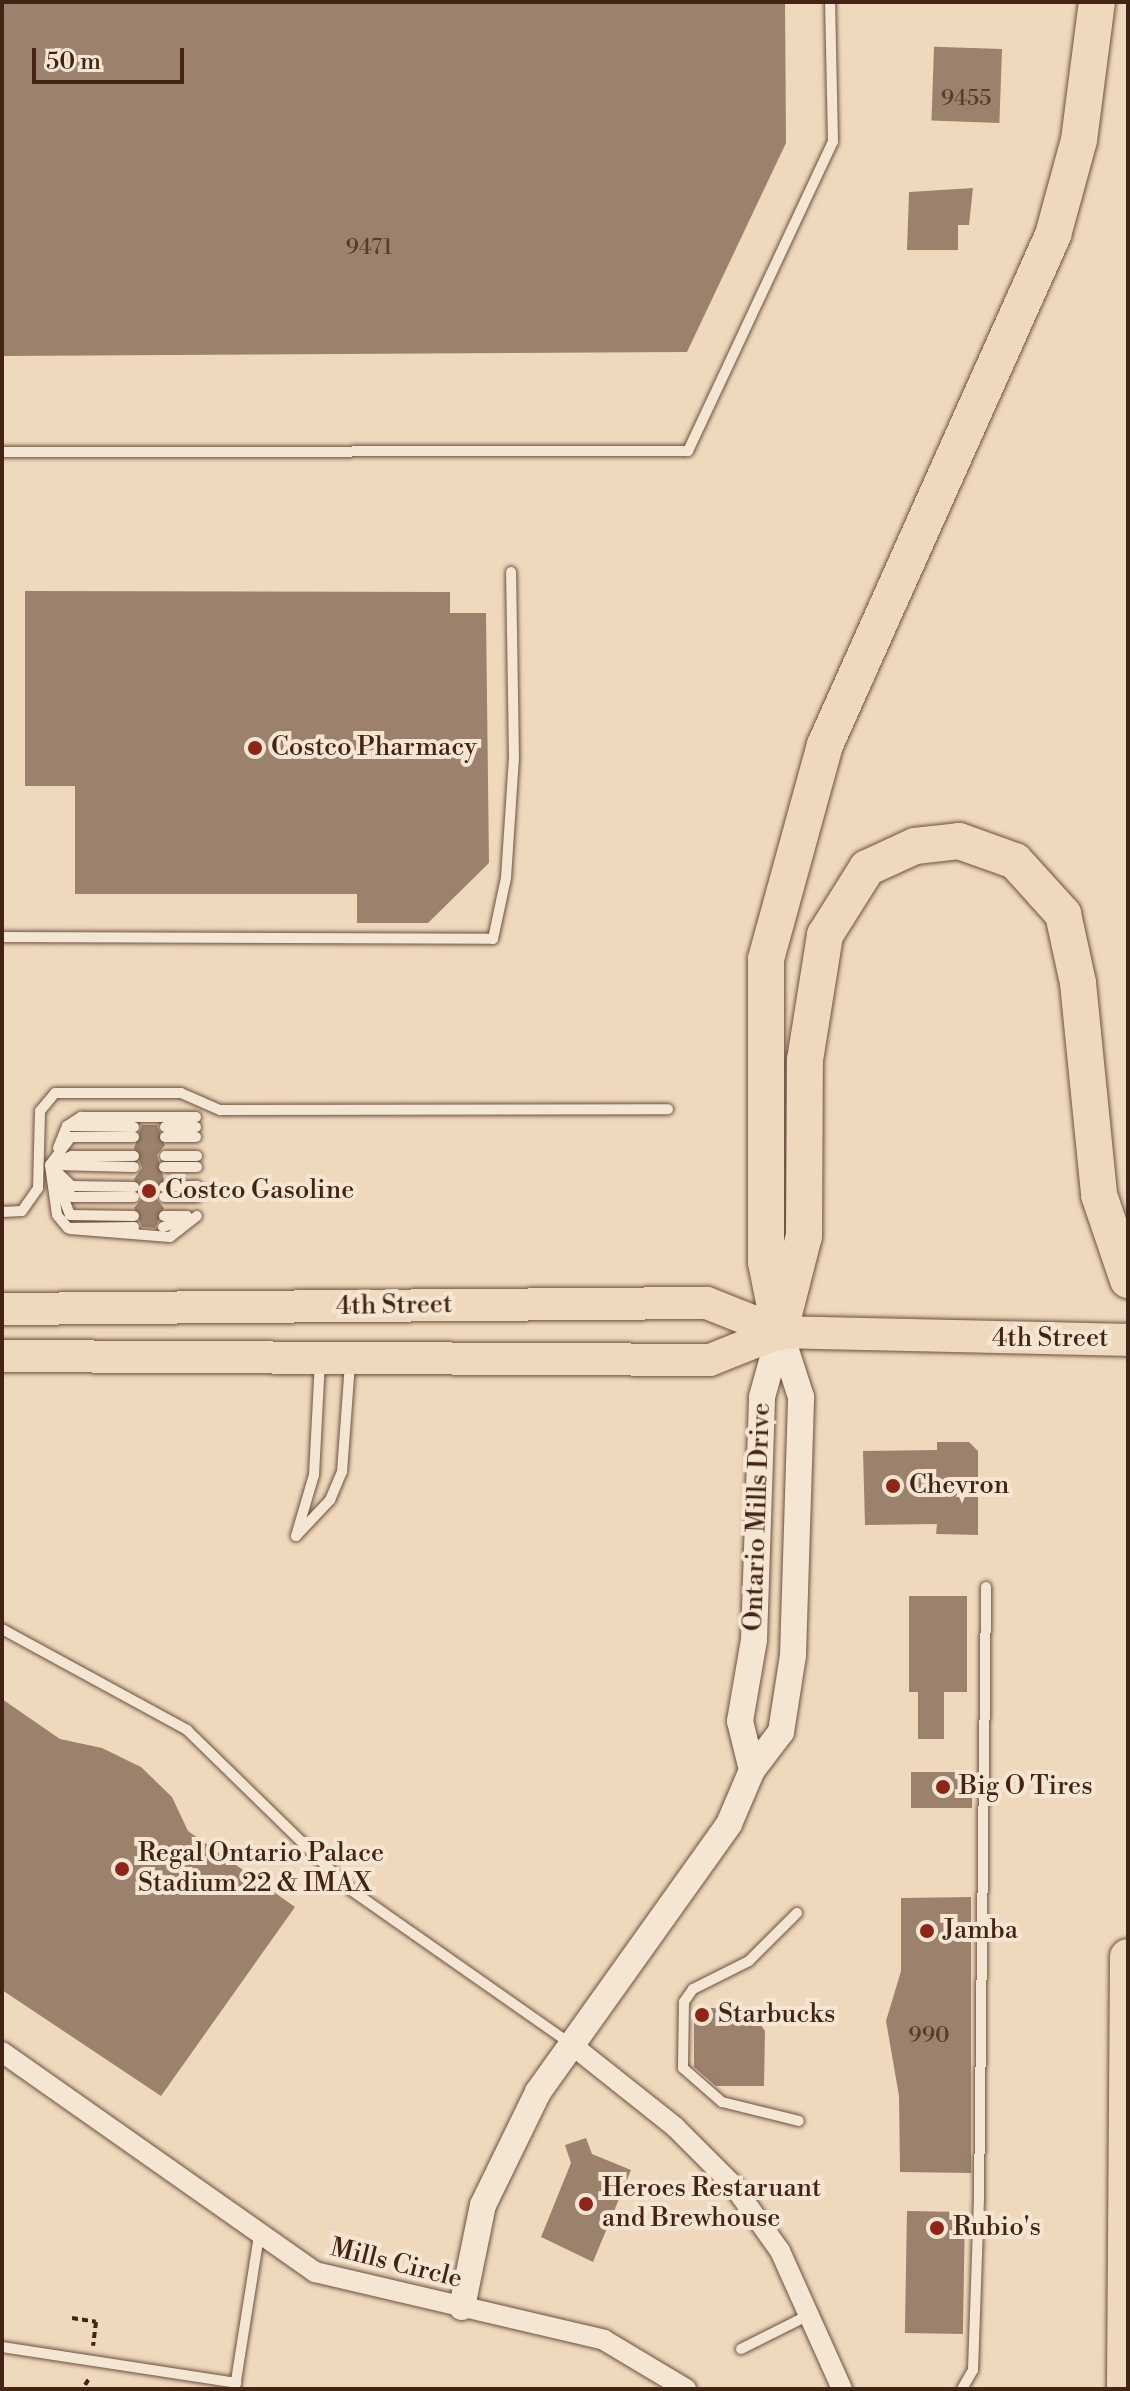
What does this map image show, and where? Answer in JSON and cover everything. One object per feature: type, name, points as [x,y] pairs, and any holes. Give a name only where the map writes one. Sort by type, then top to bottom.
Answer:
[{"type":"highway","points":[[780,1332],[766,1262],[766,959],[825,745],[1053,235],[1079,140],[1097,2]]},
{"type":"highway","points":[[780,1332],[804,1236],[805,1060],[825,935],[867,868],[915,846],[959,841],[1001,854],[1042,884],[1063,914],[1078,983],[1099,1195],[1128,1280]]},
{"type":"highway","points":[[1125,2389],[1128,1957]]},
{"type":"main road","name":"4th Street","points":[[2,1309],[707,1303],[780,1332],[1128,1340]]},
{"type":"main road","name":"4th Street","points":[[2,1356],[710,1360],[780,1332]]},
{"type":"street","name":"Ontario Mills Drive","points":[[752,1770],[740,1721],[756,1613],[762,1397],[780,1332]]},
{"type":"street","name":"Ontario Mills Drive","points":[[462,2307],[470,2248],[501,2161],[572,2045],[729,1824],[752,1770],[781,1732],[793,1655],[801,1397],[780,1332]]},
{"type":"street","points":[[572,2045],[675,2127],[733,2185],[813,2314],[842,2389]]},
{"type":"street","name":"Mills Circle","points":[[2,2052],[315,2272],[604,2340],[686,2389]]},
{"type":"lane","points":[[2,452],[688,451],[833,142],[830,2]]},
{"type":"lane","points":[[2,937],[493,939],[506,878],[514,759],[511,572]]},
{"type":"lane","points":[[164,1222],[197,1216],[170,1237],[78,1235],[57,1215],[44,1165],[40,1111],[55,1093],[181,1093],[220,1110],[668,1109]]},
{"type":"lane","points":[[2,1212],[22,1211],[32,1200],[44,1165],[67,1126],[81,1117],[196,1127],[165,1132]]},
{"type":"lane","points":[[44,1165],[71,1137],[134,1132],[67,1126]]},
{"type":"lane","points":[[44,1165],[72,1156],[134,1162]]},
{"type":"lane","points":[[164,1162],[197,1162]]},
{"type":"lane","points":[[44,1165],[72,1186],[134,1192]]},
{"type":"lane","points":[[44,1165],[70,1215],[134,1222],[68,1228]]},
{"type":"lane","points":[[164,1192],[197,1192]]},
{"type":"lane","points":[[335,1357],[342,1472],[330,1500],[296,1536],[314,1475],[335,1357]]},
{"type":"lane","points":[[962,2389],[973,2370],[979,2198],[986,1587]]},
{"type":"lane","points":[[2,1629],[187,1730],[351,1890],[572,2045]]},
{"type":"lane","points":[[797,1913],[749,1961],[693,1989],[684,2002],[683,2068],[722,2102],[799,2121]]},
{"type":"lane","points":[[2,2347],[235,2386],[259,2235]]},
{"type":"lane","points":[[741,2349],[813,2314]]},
{"type":"path","points":[[72,2318],[96,2322],[86,2376]]},
{"type":"building","points":[[2,2],[785,2],[786,143],[687,352],[2,356]]},
{"type":"building","points":[[934,47],[1002,49],[999,123],[931,121]]},
{"type":"building","points":[[973,188],[969,225],[958,225],[958,250],[907,250],[909,192]]},
{"type":"building","points":[[25,591],[450,592],[450,613],[486,613],[489,863],[428,923],[357,923],[357,894],[75,894],[75,786],[25,786]]},
{"type":"building","points":[[142,1125],[157,1125],[165,1145],[157,1155],[164,1179],[156,1198],[164,1208],[155,1228],[142,1227],[134,1208],[142,1198],[134,1179],[142,1168],[134,1148]]},
{"type":"building","points":[[937,1442],[969,1442],[978,1451],[978,1535],[936,1534],[937,1524],[865,1525],[863,1451],[937,1450]]},
{"type":"building","points":[[909,1596],[967,1596],[967,1692],[944,1692],[944,1739],[918,1739],[918,1692],[909,1692]]},
{"type":"building","name":"Regal Ontario Palace Stadium 22 & IMAX","points":[[2,1699],[60,1739],[102,1748],[141,1767],[172,1797],[188,1831],[295,1907],[161,2096],[2,1990]]},
{"type":"building","points":[[911,1772],[972,1772],[972,1808],[911,1808]]},
{"type":"building","points":[[971,1897],[971,2173],[900,2172],[899,2096],[886,2021],[901,1971],[901,1898]]},
{"type":"building","points":[[694,2008],[749,2008],[765,2031],[764,2086],[716,2086],[694,2067]]},
{"type":"building","name":"Heroes Restaruant and Brewhouse","points":[[586,2138],[592,2154],[631,2170],[593,2262],[541,2237],[571,2163],[565,2145]]},
{"type":"building","points":[[907,2211],[965,2212],[963,2334],[905,2333]]},
{"type":"place","name":"Costco Pharmacy","points":[[255,748]]},
{"type":"place","name":"Costco Gasoline","points":[[149,1191]]},
{"type":"place","name":"Chevron","points":[[893,1486]]},
{"type":"place","name":"Big O Tires","points":[[943,1787]]},
{"type":"place","name":"Regal Ontario Palace Stadium 22 & IMAX","points":[[122,1869]]},
{"type":"place","name":"Jamba","points":[[927,1931]]},
{"type":"place","name":"Starbucks","points":[[702,2015]]},
{"type":"place","name":"Heroes Restaruant and Brewhouse","points":[[586,2204]]},
{"type":"place","name":"Rubio's","points":[[937,2228]]}]
